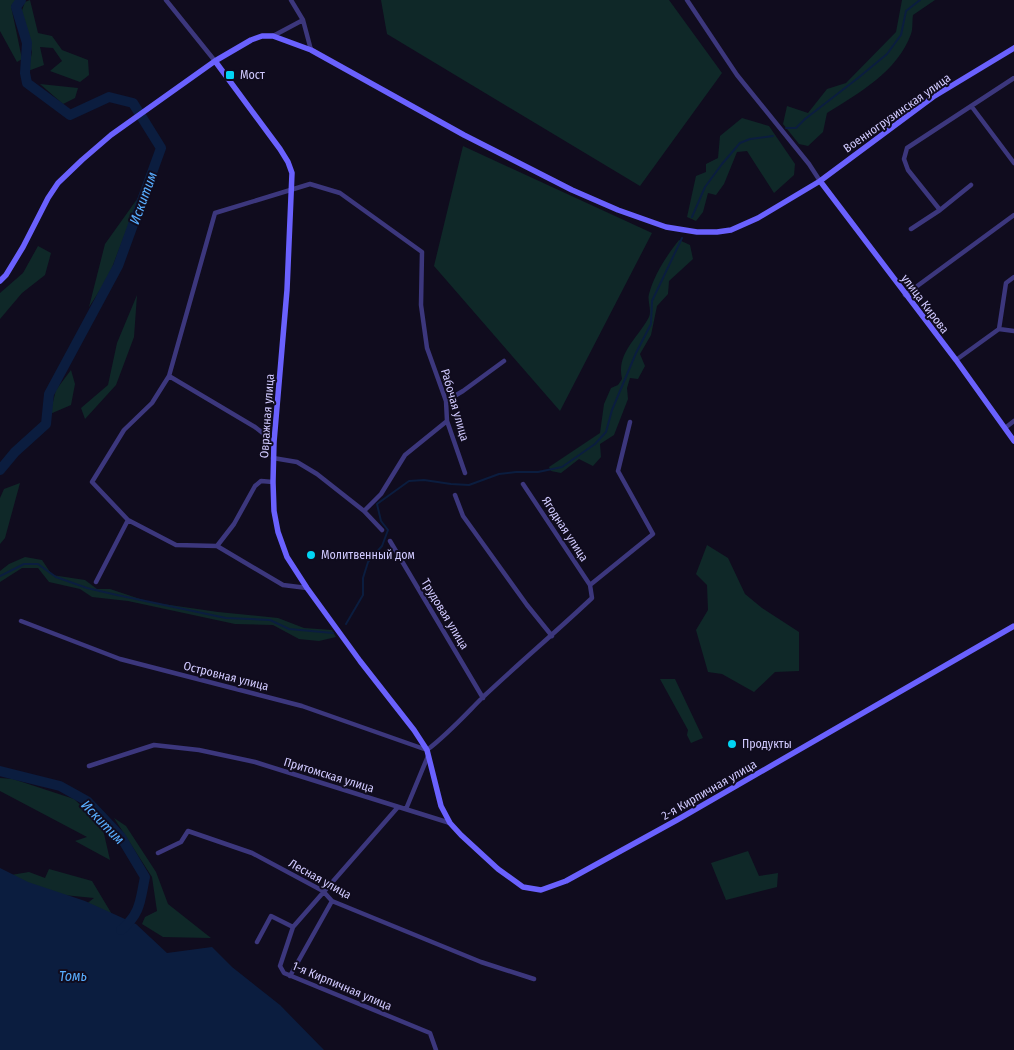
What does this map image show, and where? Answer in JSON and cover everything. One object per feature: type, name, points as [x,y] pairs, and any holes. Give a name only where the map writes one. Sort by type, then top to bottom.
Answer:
[{"type":"street","name":"Овражная улица","points":[[166,0],[215,61],[288,162],[292,173],[293,188],[287,290],[273,458],[274,511],[278,532],[287,557],[308,588],[360,661],[414,730],[428,753],[441,806],[450,823]]},
{"type":"street","points":[[291,0],[303,20],[311,50]]},
{"type":"street","points":[[686,0],[737,75],[809,164],[820,181]]},
{"type":"street","points":[[0,281],[6,275],[58,183],[111,135],[215,61],[251,40],[262,36],[273,36],[303,20]]},
{"type":"street","name":"Военногрузинская улица","points":[[273,36],[311,50],[464,135],[572,190],[618,210],[681,231],[717,232],[730,230],[758,218],[820,181],[932,97],[1014,48]]},
{"type":"street","points":[[940,210],[908,170],[904,159],[907,148],[1014,78]]},
{"type":"street","points":[[972,107],[1014,163]]},
{"type":"street","name":"улица Кирова","points":[[820,181],[956,360],[1014,441]]},
{"type":"street","name":"Рабочая улица","points":[[293,188],[310,184],[340,193],[422,252],[421,305],[427,348],[446,401],[447,422],[465,472]]},
{"type":"street","points":[[911,230],[971,185]]},
{"type":"street","points":[[293,188],[215,213],[170,376],[152,402],[124,430],[92,482],[128,520],[176,545],[218,546],[283,585],[308,588]]},
{"type":"street","points":[[905,294],[1014,215]]},
{"type":"street","points":[[956,360],[998,329],[1006,284],[1014,277]]},
{"type":"street","points":[[998,329],[1014,331]]},
{"type":"street","points":[[446,401],[504,361]]},
{"type":"street","points":[[170,376],[255,427],[274,442]]},
{"type":"street","points":[[1005,428],[1014,421]]},
{"type":"street","points":[[364,511],[381,494],[405,455],[447,422]]},
{"type":"street","points":[[406,809],[428,753],[483,698],[592,598],[590,585],[653,534],[618,471],[630,422]]},
{"type":"street","points":[[273,458],[297,462],[317,474],[364,511],[382,530]]},
{"type":"street","points":[[218,546],[234,524],[255,486],[261,482],[273,482]]},
{"type":"street","name":"Ягодная улица","points":[[523,484],[590,585]]},
{"type":"street","points":[[455,495],[463,516],[527,605],[552,636]]},
{"type":"street","points":[[96,582],[128,520]]},
{"type":"street","name":"Трудовая улица","points":[[390,541],[483,698]]},
{"type":"street","name":"Островная улица","points":[[21,621],[120,659],[302,706],[428,753]]},
{"type":"street","name":"2-я Кирпичная улица","points":[[540,890],[566,881],[671,824],[1014,626]]},
{"type":"street","name":"Притомская улица","points":[[89,766],[154,746],[199,750],[255,762],[450,823],[460,835],[498,869],[523,887],[540,890]]},
{"type":"street","name":"1-я Кирпичная улица","points":[[398,806],[293,927],[280,966],[284,973],[290,976],[430,1033],[436,1050]]},
{"type":"street","name":"Лесная улица","points":[[158,853],[181,842],[188,831],[252,854],[323,891],[332,901],[481,962],[534,979]]},
{"type":"street","points":[[290,976],[332,901]]},
{"type":"street","points":[[257,942],[271,916],[293,927]]},
{"type":"green space","points":[[0,0],[16,0],[11,6],[22,59],[17,62],[0,31]]},
{"type":"green space","points":[[30,0],[38,33],[52,36],[62,50],[88,60],[89,75],[80,82],[50,71],[62,61],[53,48],[40,47],[44,65],[28,71],[32,52],[21,13],[25,2]]},
{"type":"green space","points":[[381,0],[669,0],[722,73],[640,186],[387,34]]},
{"type":"green space","points":[[902,0],[935,0],[913,15],[912,32],[905,47],[887,70],[864,89],[827,113],[823,132],[808,146],[799,144],[783,124],[787,106],[808,113],[827,89],[846,83],[896,32]]},
{"type":"green space","points":[[40,84],[78,88],[75,98],[63,104]]},
{"type":"green space","points":[[742,118],[769,126],[795,164],[794,175],[774,193],[747,151],[737,152],[724,184],[716,195],[708,193],[703,212],[696,221],[687,217],[696,176],[706,172],[706,164],[718,158],[720,136]]},
{"type":"green space","points":[[463,146],[652,233],[560,411],[434,266]]},
{"type":"green space","points":[[140,195],[108,278],[89,307],[105,244]]},
{"type":"green space","points":[[679,240],[690,245],[693,259],[669,281],[668,294],[657,306],[651,335],[640,354],[645,366],[638,379],[630,378],[627,388],[628,399],[614,435],[600,444],[601,457],[593,466],[579,459],[561,473],[551,471],[549,467],[600,433],[604,404],[611,388],[618,385],[622,379],[622,361],[625,353],[649,317],[651,287]]},
{"type":"green space","points":[[38,246],[51,253],[45,275],[22,293],[0,319],[0,293],[23,273]]},
{"type":"green space","points":[[137,295],[134,337],[116,385],[85,419],[81,408],[108,385],[117,343]]},
{"type":"green space","points":[[71,370],[75,384],[71,405],[50,414],[56,390]]},
{"type":"green space","points":[[20,483],[5,538],[0,544],[0,498],[4,489]]},
{"type":"green space","points":[[707,545],[728,558],[745,594],[762,608],[799,632],[799,671],[775,672],[754,692],[722,674],[708,672],[696,630],[708,610],[707,585],[696,574]]},
{"type":"green space","points":[[25,557],[42,560],[52,575],[85,580],[97,589],[110,589],[149,602],[278,618],[304,628],[332,630],[336,637],[319,641],[299,639],[273,625],[235,624],[128,601],[92,597],[80,589],[49,582],[38,568],[22,568],[0,582],[0,571],[9,564]]},
{"type":"green space","points":[[660,679],[675,679],[703,738],[691,743],[687,735],[688,730]]},
{"type":"green space","points":[[0,778],[13,779],[74,799],[102,825],[110,860],[75,841],[87,837],[0,791]]},
{"type":"green space","points":[[114,818],[126,826],[156,872],[168,904],[211,938],[163,937],[142,924],[145,917],[157,911],[152,877]]},
{"type":"green space","points":[[748,851],[759,876],[778,873],[777,887],[726,900],[711,863]]},
{"type":"green space","points":[[49,869],[92,881],[113,916],[80,909],[94,898],[43,893],[11,875],[29,872],[45,878]]},
{"type":"water","name":"Томь","points":[[0,868],[28,882],[85,901],[136,924],[167,953],[212,947],[232,967],[280,1005],[324,1050],[0,1050]]},
{"type":"waterway","name":"Искитим","points":[[0,470],[15,452],[46,424],[49,394],[118,266],[161,148],[133,103],[109,97],[70,115],[27,83],[25,73],[27,43],[16,7],[21,0]]},
{"type":"waterway","points":[[786,128],[796,128],[887,54],[901,35],[906,11],[920,0]]},
{"type":"waterway","points":[[692,217],[705,187],[740,143],[750,139],[773,136]]},
{"type":"waterway","points":[[346,624],[363,595],[363,578],[368,562],[382,546],[388,530],[381,521],[377,504],[409,481],[424,480],[469,485],[499,474],[538,472],[562,467],[595,444],[606,432],[612,410],[636,353],[651,324],[652,301],[682,238]]},
{"type":"waterway","points":[[0,576],[24,564],[38,564],[56,577],[87,588],[226,618],[270,620],[289,629],[333,633]]},
{"type":"waterway","name":"Искитим","points":[[0,771],[60,786],[87,801],[121,837],[145,877],[139,906],[128,924],[121,930]]},
{"type":"place","name":"Мост","points":[[230,75]]},
{"type":"place","name":"Молитвенный дом","points":[[311,555]]},
{"type":"place","name":"Продукты","points":[[732,744]]}]
